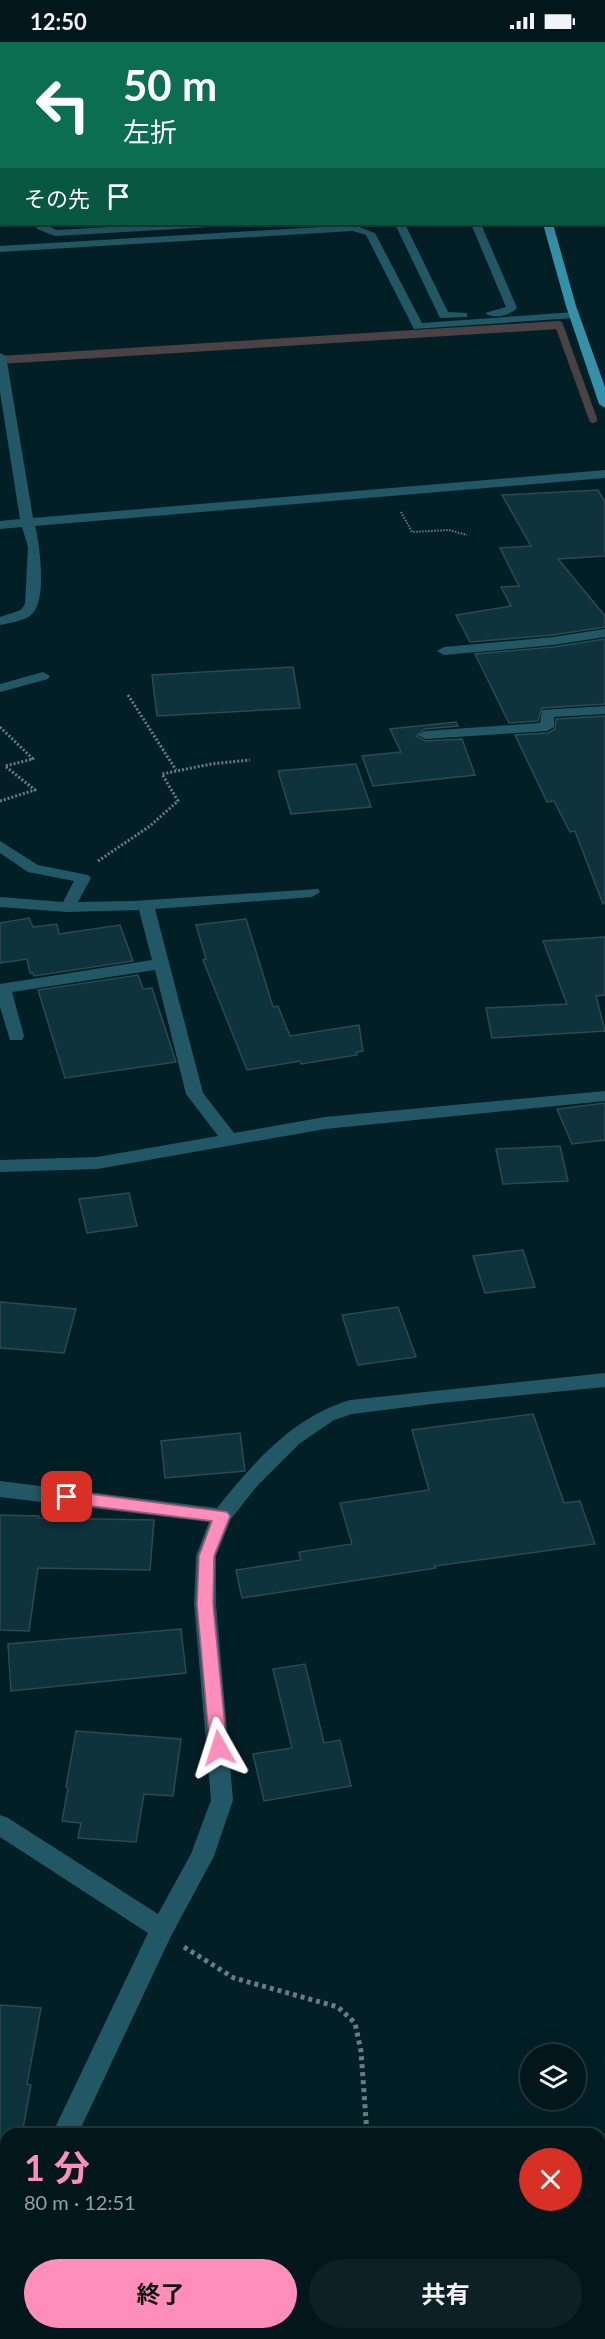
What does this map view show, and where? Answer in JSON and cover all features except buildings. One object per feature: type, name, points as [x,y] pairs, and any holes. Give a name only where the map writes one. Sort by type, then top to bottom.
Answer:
[{"type":"main road","points":[[548,225],[574,315],[605,404]]},
{"type":"street","points":[[40,225],[55,233],[193,225]]},
{"type":"street","points":[[400,225],[444,316],[504,312],[512,308],[476,225]]},
{"type":"street","points":[[0,249],[354,228],[370,232],[418,327],[574,315]]},
{"type":"street","points":[[0,621],[26,613],[32,604],[34,546],[27,521],[1,360]]},
{"type":"street","points":[[0,525],[605,474]]},
{"type":"street","points":[[444,651],[553,641],[605,633]]},
{"type":"street","points":[[0,688],[43,676]]},
{"type":"street","points":[[425,735],[547,727],[547,713],[605,710]]},
{"type":"street","points":[[0,846],[33,869],[83,878],[68,907]]},
{"type":"street","points":[[0,902],[68,907],[146,905],[312,892]]},
{"type":"street","points":[[146,905],[195,1094],[230,1140]]},
{"type":"street","points":[[16,1036],[1,988],[161,964]]},
{"type":"street","points":[[0,1166],[97,1163],[325,1123],[605,1096]]},
{"type":"street","points":[[68,2128],[162,1929],[202,1856],[222,1800],[205,1604],[207,1556],[222,1516],[250,1481],[292,1438],[327,1415],[350,1407],[605,1380]]},
{"type":"street","points":[[0,1489],[222,1516]]},
{"type":"street","points":[[0,1825],[162,1929]]},
{"type":"path","points":[[393,492],[412,532],[449,530],[467,535]]},
{"type":"path","points":[[128,695],[176,770]]},
{"type":"path","points":[[0,727],[33,759],[5,766],[35,790],[0,801]]},
{"type":"path","points":[[83,878],[98,861],[133,840],[161,819],[178,801],[162,774],[211,764],[250,760]]},
{"type":"path","points":[[162,1929],[194,1954],[234,1978],[338,2007],[355,2024],[361,2051],[367,2128]]},
{"type":"waterway","points":[[0,360],[559,325],[593,419]]},
{"type":"route","points":[[67,1497],[222,1516],[207,1556],[205,1604],[219,1748]]}]
